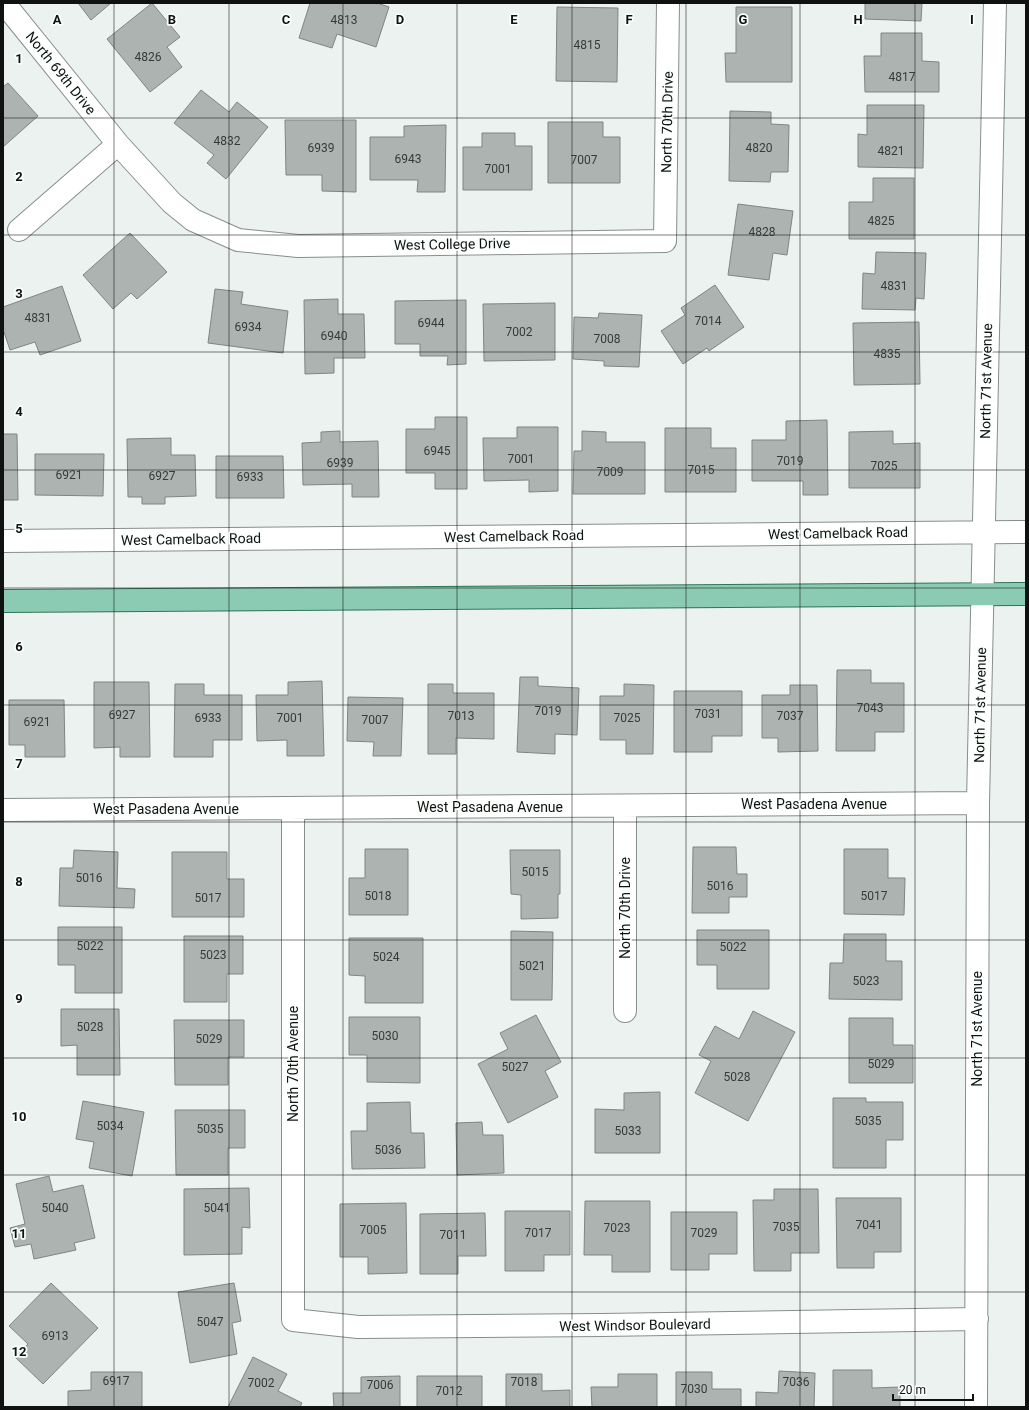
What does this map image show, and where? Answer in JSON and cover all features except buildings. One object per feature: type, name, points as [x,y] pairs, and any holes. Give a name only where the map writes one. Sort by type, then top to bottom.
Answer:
[{"type":"main road","points":[[3,601],[1026,594]]},
{"type":"street","name":"North 69th Drive","points":[[4,3],[118,144],[172,203],[193,220],[238,240]]},
{"type":"street","name":"North 70th Drive","points":[[665,241],[668,3]]},
{"type":"street","name":"North 71st Avenue","points":[[976,1407],[978,803],[995,3]]},
{"type":"street","points":[[19,230],[118,144]]},
{"type":"street","name":"West College Drive","points":[[238,240],[298,246],[665,241]]},
{"type":"street","name":"West Camelback Road","points":[[3,541],[1026,532]]},
{"type":"street","name":"West Pasadena Avenue","points":[[3,810],[978,803]]},
{"type":"street","name":"North 70th Drive","points":[[625,806],[625,1011]]},
{"type":"street","name":"North 70th Avenue","points":[[293,808],[293,1320]]},
{"type":"street","name":"West Windsor Boulevard","points":[[293,1320],[358,1327],[610,1325],[977,1319]]}]
